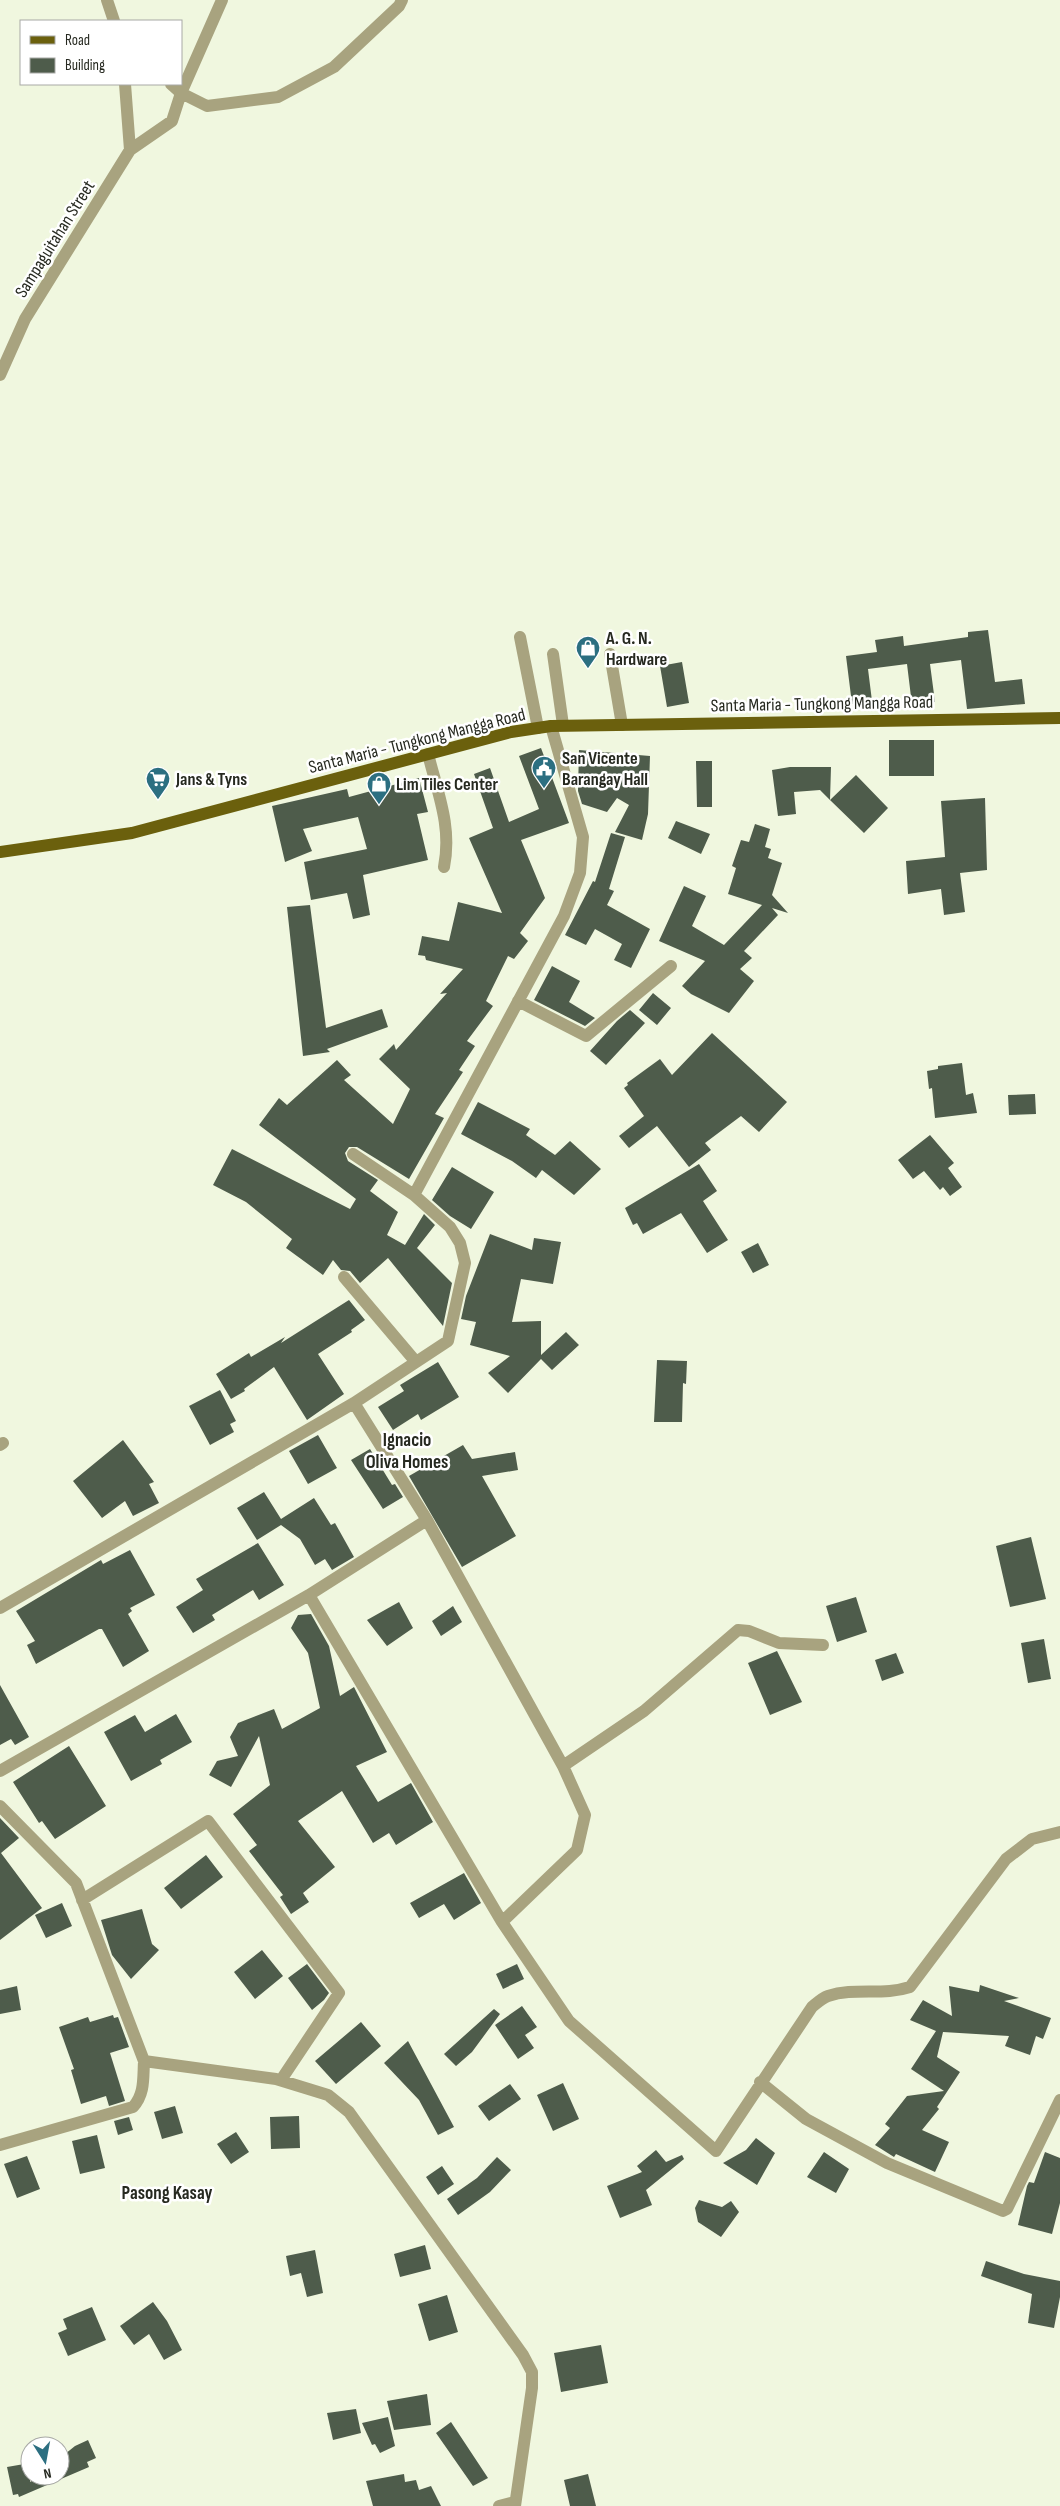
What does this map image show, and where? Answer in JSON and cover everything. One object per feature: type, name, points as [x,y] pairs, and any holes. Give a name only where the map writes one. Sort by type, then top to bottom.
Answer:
[{"type":"main road","name":"Santa Maria - Tungkong Mangga Road","points":[[0,852],[132,834],[510,732],[538,728],[557,726],[1060,718]]},
{"type":"street","points":[[107,0],[114,20]]},
{"type":"street","name":"Sampaguitahan Street","points":[[0,375],[25,320],[130,150],[172,121],[222,0]]},
{"type":"street","points":[[172,85],[182,93],[207,106],[278,97],[334,67],[399,6],[402,0]]},
{"type":"street","points":[[125,85],[130,150]]},
{"type":"street","points":[[520,637],[538,728]]},
{"type":"street","points":[[414,1195],[564,916],[580,873],[583,837],[557,726],[553,654]]},
{"type":"street","points":[[610,654],[622,725]]},
{"type":"street","points":[[428,754],[446,824],[448,846],[444,867]]},
{"type":"street","points":[[518,1001],[586,1036],[671,966]]},
{"type":"street","points":[[0,1608],[354,1403],[448,1341],[465,1263],[460,1244],[450,1228],[414,1195],[353,1154]]},
{"type":"street","points":[[344,1277],[416,1362]]},
{"type":"street","points":[[354,1403],[427,1520],[564,1766],[585,1815],[577,1850],[502,1922]]},
{"type":"street","points":[[0,1771],[309,1595],[427,1520]]},
{"type":"street","points":[[309,1595],[502,1922],[569,2021],[716,2151],[760,2082],[812,2007],[827,1996],[858,1992],[894,1992],[910,1987],[1006,1859],[1032,1839],[1060,1832]]},
{"type":"street","points":[[564,1766],[644,1711],[738,1630],[749,1631],[780,1643],[823,1645]]},
{"type":"street","points":[[0,1806],[76,1883],[144,2061],[143,2089],[140,2100],[133,2107],[0,2145]]},
{"type":"street","points":[[82,1900],[208,1821],[339,1993],[281,2080]]},
{"type":"street","points":[[144,2061],[281,2080],[328,2095],[350,2112],[523,2354],[532,2372],[532,2388],[515,2504],[498,2506]]},
{"type":"street","points":[[760,2082],[806,2119],[879,2158],[1003,2211],[1007,2209],[1060,2100]]},
{"type":"building","points":[[988,630],[995,682],[1022,679],[1025,704],[967,709],[961,660],[930,664],[935,702],[912,705],[907,664],[868,669],[872,701],[852,704],[846,656],[877,652],[875,640],[903,636],[904,646],[968,637],[968,632]]},
{"type":"building","points":[[682,662],[689,703],[667,707],[660,666]]},
{"type":"building","points":[[889,740],[934,740],[934,776],[889,776]]},
{"type":"building","points":[[541,748],[569,823],[521,840],[545,898],[520,933],[528,941],[514,959],[508,956],[486,1001],[493,1006],[467,1041],[475,1046],[459,1070],[463,1072],[435,1114],[444,1118],[409,1179],[357,1147],[349,1147],[345,1153],[348,1161],[378,1180],[370,1191],[398,1212],[387,1235],[405,1245],[424,1214],[435,1225],[417,1248],[452,1283],[443,1326],[388,1258],[360,1283],[350,1271],[341,1270],[333,1260],[323,1275],[286,1248],[292,1239],[246,1202],[213,1185],[232,1149],[350,1209],[356,1199],[259,1125],[279,1098],[287,1105],[337,1060],[351,1075],[344,1080],[393,1124],[410,1089],[379,1059],[394,1044],[396,1050],[447,993],[440,994],[463,969],[426,960],[425,956],[418,955],[422,936],[449,941],[458,902],[502,913],[469,838],[493,828],[474,774],[490,768],[509,822],[539,809],[519,756]]},
{"type":"building","points":[[579,750],[650,756],[648,814],[642,840],[615,832],[629,805],[617,798],[607,812],[582,804],[578,791]]},
{"type":"building","points":[[696,761],[712,761],[712,807],[697,807]]},
{"type":"building","points":[[790,767],[831,767],[830,800],[820,790],[794,792],[796,814],[778,816],[772,770]]},
{"type":"building","points":[[856,775],[888,808],[864,833],[830,800]]},
{"type":"building","points":[[419,778],[428,812],[417,814],[428,860],[363,875],[370,915],[353,919],[347,893],[311,900],[304,862],[367,849],[358,817],[303,829],[312,851],[285,862],[272,806],[347,789],[349,797]]},
{"type":"building","points":[[985,798],[987,870],[960,873],[965,912],[944,915],[941,889],[908,894],[906,861],[945,857],[941,801]]},
{"type":"building","points":[[676,821],[710,834],[701,854],[668,838]]},
{"type":"building","points":[[755,824],[770,829],[765,847],[771,849],[768,858],[782,863],[772,895],[788,913],[772,908],[778,915],[744,951],[752,958],[740,969],[754,981],[729,1013],[691,994],[682,986],[705,961],[659,941],[684,886],[706,896],[692,926],[724,945],[762,905],[728,894],[736,868],[732,866],[741,840],[749,842]]},
{"type":"building","points":[[611,833],[625,837],[609,889],[614,891],[607,905],[650,929],[631,968],[614,960],[622,944],[595,929],[586,945],[565,935],[593,881],[595,882]]},
{"type":"building","points":[[310,905],[326,1028],[382,1009],[388,1027],[327,1049],[330,1052],[303,1056],[287,907]]},
{"type":"building","points":[[552,966],[580,981],[569,1002],[595,1018],[585,1026],[534,1000]]},
{"type":"building","points":[[653,993],[671,1008],[657,1025],[639,1010]]},
{"type":"building","points":[[630,1010],[645,1023],[606,1065],[590,1051],[617,1021]]},
{"type":"building","points":[[712,1033],[787,1102],[759,1132],[741,1116],[705,1143],[711,1150],[689,1167],[657,1126],[629,1148],[619,1136],[644,1116],[624,1088],[628,1085],[627,1083],[660,1059],[672,1075]]},
{"type":"building","points":[[962,1063],[966,1095],[973,1093],[977,1113],[935,1118],[932,1088],[929,1089],[927,1071],[938,1069],[938,1066]]},
{"type":"building","points":[[1035,1094],[1036,1114],[1009,1115],[1008,1095]]},
{"type":"building","points":[[478,1102],[530,1129],[526,1135],[555,1155],[570,1141],[601,1169],[574,1195],[542,1170],[536,1178],[512,1161],[461,1134]]},
{"type":"building","points":[[930,1135],[954,1163],[948,1168],[962,1187],[950,1196],[943,1187],[940,1190],[924,1171],[913,1179],[898,1160]]},
{"type":"building","points":[[699,1164],[717,1191],[703,1201],[728,1240],[707,1253],[681,1213],[643,1234],[637,1223],[633,1225],[625,1208]]},
{"type":"building","points":[[452,1167],[494,1192],[471,1229],[450,1216],[432,1200]]},
{"type":"building","points":[[490,1234],[532,1250],[534,1238],[561,1242],[553,1284],[521,1279],[512,1322],[541,1321],[541,1355],[566,1332],[579,1345],[552,1370],[541,1359],[508,1393],[488,1373],[510,1356],[470,1345],[476,1322],[461,1319],[466,1296]]},
{"type":"building","points":[[758,1243],[769,1265],[753,1273],[741,1252]]},
{"type":"building","points":[[349,1300],[365,1320],[351,1330],[352,1332],[318,1354],[344,1394],[307,1420],[274,1367],[244,1389],[245,1391],[231,1399],[216,1374],[249,1353],[251,1357],[285,1337],[281,1343]]},
{"type":"building","points":[[657,1360],[687,1361],[686,1384],[683,1383],[682,1422],[654,1422]]},
{"type":"building","points":[[438,1362],[459,1397],[421,1420],[418,1414],[393,1430],[378,1407],[404,1391],[400,1385]]},
{"type":"building","points":[[220,1390],[236,1421],[230,1424],[234,1432],[210,1445],[189,1406]]},
{"type":"building","points":[[318,1435],[337,1468],[308,1484],[289,1451]]},
{"type":"building","points":[[123,1440],[154,1482],[149,1484],[159,1503],[133,1516],[125,1501],[102,1518],[73,1481]]},
{"type":"building","points":[[463,1445],[472,1459],[515,1452],[518,1470],[482,1476],[516,1536],[462,1567],[409,1476]]},
{"type":"building","points":[[370,1449],[392,1485],[395,1484],[403,1497],[383,1509],[351,1460]]},
{"type":"building","points":[[264,1492],[281,1519],[314,1498],[331,1525],[335,1523],[354,1557],[332,1570],[325,1559],[315,1565],[300,1539],[281,1525],[257,1540],[237,1508]]},
{"type":"building","points":[[1031,1537],[1046,1599],[1010,1607],[996,1546]]},
{"type":"building","points":[[258,1543],[284,1585],[259,1600],[253,1590],[212,1615],[215,1620],[193,1633],[176,1607],[203,1590],[196,1579]]},
{"type":"building","points":[[130,1550],[155,1595],[130,1608],[132,1611],[128,1614],[149,1651],[123,1667],[102,1629],[99,1629],[36,1664],[27,1645],[35,1641],[16,1611],[101,1560],[103,1564]]},
{"type":"building","points":[[856,1597],[867,1632],[837,1642],[826,1606]]},
{"type":"building","points":[[399,1602],[413,1628],[387,1646],[367,1620]]},
{"type":"building","points":[[453,1606],[462,1622],[441,1636],[432,1621]]},
{"type":"building","points":[[311,1614],[329,1646],[340,1696],[354,1687],[387,1752],[356,1766],[378,1802],[411,1783],[433,1822],[396,1845],[389,1833],[373,1843],[342,1791],[298,1821],[335,1867],[303,1893],[309,1902],[291,1914],[280,1897],[283,1895],[249,1851],[257,1845],[233,1814],[270,1785],[259,1736],[231,1787],[209,1775],[217,1761],[238,1756],[230,1737],[238,1723],[274,1709],[282,1729],[320,1708],[308,1653],[291,1628],[298,1615]]},
{"type":"building","points":[[1044,1639],[1051,1679],[1028,1683],[1021,1643]]},
{"type":"building","points":[[777,1651],[802,1702],[770,1715],[748,1663]]},
{"type":"building","points":[[896,1653],[904,1673],[882,1681],[875,1660]]},
{"type":"building","points":[[0,1685],[29,1737],[15,1745],[11,1739],[0,1745]]},
{"type":"building","points":[[176,1714],[192,1742],[160,1760],[162,1764],[131,1781],[104,1732],[135,1715],[145,1732]]},
{"type":"building","points":[[69,1746],[106,1806],[55,1839],[42,1821],[39,1823],[13,1782]]},
{"type":"building","points":[[0,1818],[19,1838],[1,1853],[42,1908],[0,1940]]},
{"type":"building","points":[[206,1855],[223,1877],[181,1909],[164,1888]]},
{"type":"building","points":[[464,1873],[481,1903],[454,1920],[444,1904],[419,1918],[410,1903]]},
{"type":"building","points":[[62,1903],[72,1926],[46,1938],[35,1915]]},
{"type":"building","points":[[142,1909],[152,1944],[159,1950],[131,1979],[112,1955],[101,1920]]},
{"type":"building","points":[[262,1950],[283,1976],[255,1999],[234,1972]]},
{"type":"building","points":[[307,1964],[329,1993],[312,2010],[288,1978]]},
{"type":"building","points":[[517,1964],[524,1979],[503,1989],[496,1974]]},
{"type":"building","points":[[980,1985],[1019,1998],[1004,2001],[1051,2018],[1043,2039],[1036,2036],[1030,2055],[1005,2046],[1009,2036],[943,2032],[937,2057],[960,2072],[937,2107],[939,2109],[922,2130],[949,2142],[935,2172],[896,2154],[894,2157],[875,2145],[890,2128],[885,2124],[907,2096],[944,2091],[911,2069],[936,2031],[910,2020],[923,2000],[952,2016],[949,1986],[979,1992]]},
{"type":"building","points":[[17,1986],[21,2010],[0,2014],[0,1990]]},
{"type":"building","points":[[522,2006],[537,2027],[525,2035],[534,2048],[518,2059],[495,2025]]},
{"type":"building","points":[[494,2009],[500,2014],[472,2052],[456,2066],[444,2054]]},
{"type":"building","points":[[113,2015],[114,2018],[118,2017],[129,2047],[110,2053],[125,2101],[109,2106],[106,2096],[81,2104],[71,2070],[74,2069],[59,2027],[88,2017],[90,2022]]},
{"type":"building","points":[[361,2022],[381,2046],[336,2084],[315,2061]]},
{"type":"building","points":[[408,2041],[454,2127],[438,2135],[419,2100],[384,2063]]},
{"type":"building","points":[[563,2083],[579,2119],[553,2131],[537,2095]]},
{"type":"building","points":[[510,2084],[521,2099],[489,2121],[478,2106]]},
{"type":"building","points":[[175,2106],[183,2133],[162,2139],[154,2112]]},
{"type":"building","points":[[299,2116],[300,2148],[271,2149],[270,2117]]},
{"type":"building","points":[[129,2117],[133,2130],[118,2135],[114,2121]]},
{"type":"building","points":[[236,2132],[249,2152],[231,2164],[217,2144]]},
{"type":"building","points":[[97,2135],[105,2168],[80,2174],[72,2141]]},
{"type":"building","points":[[756,2138],[775,2153],[757,2185],[723,2163],[746,2150]]},
{"type":"building","points":[[656,2150],[666,2162],[682,2155],[684,2159],[646,2190],[652,2205],[620,2218],[607,2186],[642,2172],[637,2166]]},
{"type":"building","points":[[824,2152],[849,2169],[836,2193],[807,2177]]},
{"type":"building","points":[[1045,2152],[1060,2158],[1060,2203],[1052,2234],[1018,2225],[1027,2186],[1029,2182],[1034,2183]]},
{"type":"building","points":[[27,2156],[40,2189],[17,2198],[4,2164]]},
{"type":"building","points":[[497,2157],[511,2170],[490,2192],[458,2215],[447,2199],[477,2178]]},
{"type":"building","points":[[442,2166],[454,2184],[438,2195],[426,2177]]},
{"type":"building","points":[[699,2200],[722,2207],[731,2201],[739,2212],[721,2237],[698,2222],[695,2208]]},
{"type":"building","points":[[425,2245],[431,2269],[400,2277],[394,2254]]},
{"type":"building","points":[[315,2250],[323,2293],[307,2297],[301,2273],[290,2276],[286,2256]]},
{"type":"building","points":[[986,2261],[1024,2274],[1060,2281],[1060,2297],[1054,2328],[1028,2323],[1032,2294],[981,2276]]},
{"type":"building","points":[[447,2295],[458,2332],[429,2341],[418,2304]]},
{"type":"building","points":[[153,2302],[167,2321],[182,2350],[164,2360],[149,2334],[134,2345],[120,2326]]},
{"type":"building","points":[[92,2307],[106,2340],[68,2356],[58,2333],[67,2329],[63,2319]]},
{"type":"building","points":[[601,2345],[608,2383],[561,2392],[554,2353]]},
{"type":"building","points":[[427,2394],[431,2425],[394,2430],[387,2401]]},
{"type":"building","points":[[356,2409],[361,2433],[333,2440],[327,2413]]},
{"type":"building","points":[[388,2417],[395,2446],[380,2453],[375,2444],[372,2445],[362,2423]]},
{"type":"building","points":[[451,2422],[488,2478],[473,2486],[436,2433]]},
{"type":"building","points":[[88,2440],[96,2458],[87,2462],[89,2467],[70,2475],[70,2450]]},
{"type":"building","points":[[20,2465],[20,2486],[45,2486],[19,2497],[18,2494],[13,2495],[7,2467]]},
{"type":"building","points":[[404,2474],[405,2482],[416,2480],[419,2490],[431,2486],[441,2506],[373,2506],[366,2481]]},
{"type":"building","points":[[588,2474],[596,2506],[570,2506],[564,2480]]},
{"type":"place","name":"A. G. N. Hardware","points":[[588,669]]},
{"type":"place","name":"San Vicente Barangay Hall","points":[[544,789]]},
{"type":"place","name":"Jans & Tyns","points":[[158,800]]},
{"type":"place","name":"Lim Tiles Center","points":[[379,805]]},
{"type":"district","name":"Ignacio Oliva Homes","points":[[407,1451]]},
{"type":"district","name":"Pasong Kasay","points":[[167,2193]]}]
